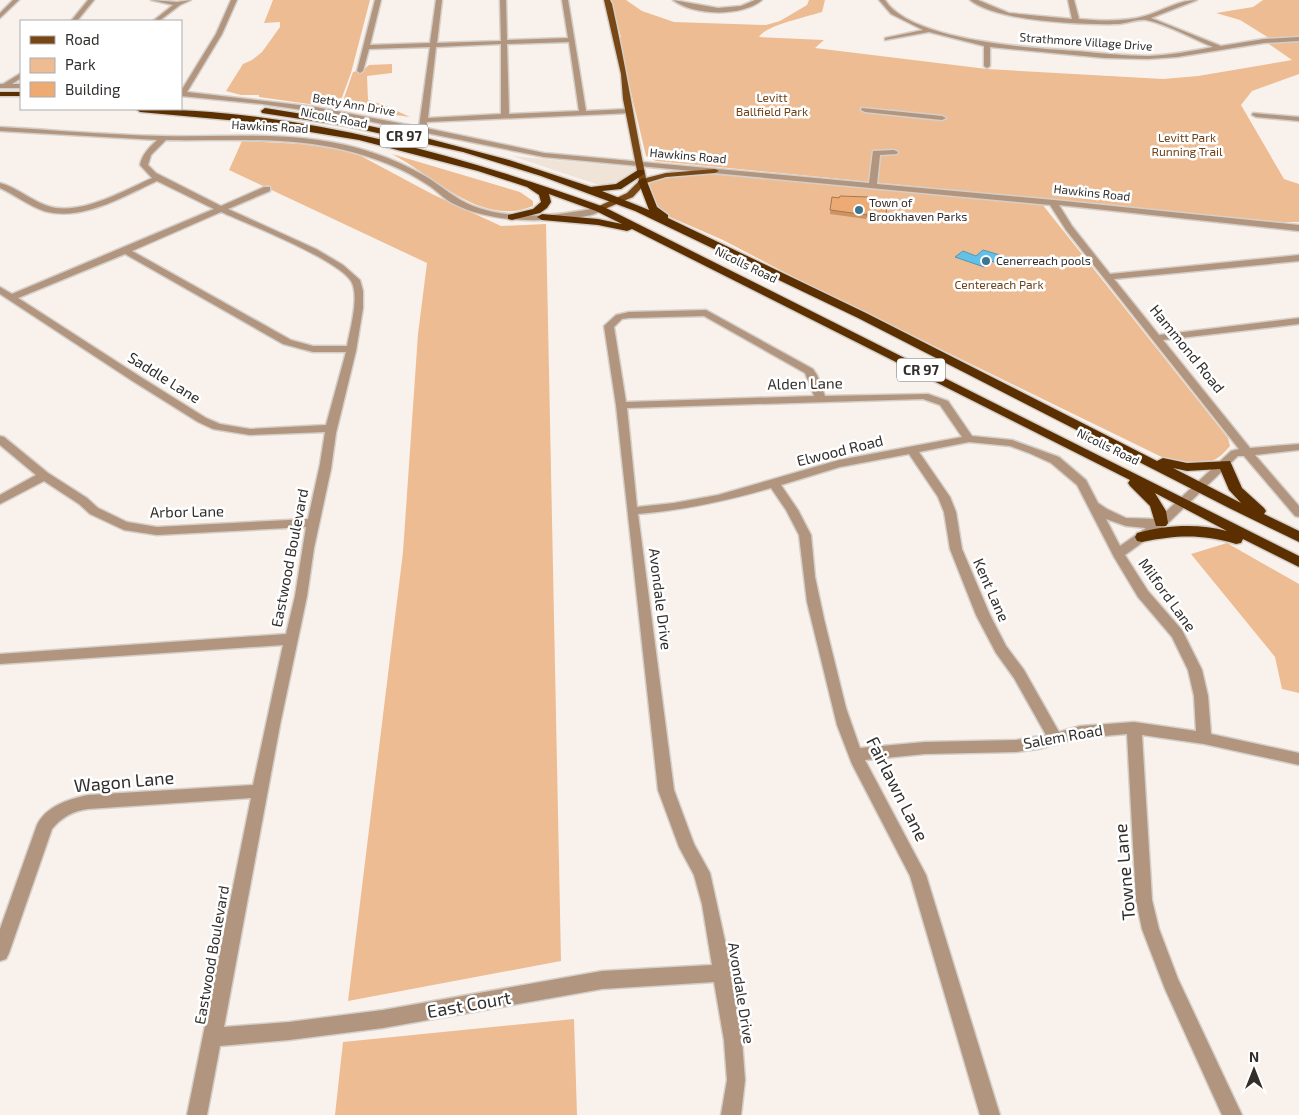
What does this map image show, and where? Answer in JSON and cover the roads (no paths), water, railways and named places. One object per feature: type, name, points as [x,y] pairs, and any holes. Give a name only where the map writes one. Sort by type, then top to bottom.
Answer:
[{"type":"highway","points":[[2,89],[20,94]]},
{"type":"highway","name":"Nicolls Road","points":[[182,97],[366,127],[486,157],[582,186],[620,200],[938,354],[1296,535]]},
{"type":"highway","points":[[0,103],[20,103]]},
{"type":"highway","name":"Nicolls Road","points":[[151,110],[238,118],[342,134],[403,148],[522,182],[600,209],[1298,562]]},
{"type":"highway","points":[[582,186],[600,189],[618,187],[641,173],[653,208],[672,224]]},
{"type":"highway","points":[[512,216],[539,210],[546,202],[544,194],[522,182]]},
{"type":"highway","points":[[542,217],[598,222],[658,238]]},
{"type":"highway","points":[[1106,439],[1176,465],[1187,467],[1224,464],[1230,481],[1244,499],[1296,535]]},
{"type":"highway","points":[[1121,471],[1154,500],[1162,516],[1162,523]]},
{"type":"highway","points":[[1142,537],[1176,530],[1203,530],[1222,534],[1298,562]]},
{"type":"main road","points":[[602,0],[618,74],[626,99]]},
{"type":"main road","points":[[607,0],[624,74],[628,111],[641,173],[666,174],[714,171]]},
{"type":"main road","name":"Hawkins Road","points":[[600,209],[620,200],[639,187],[641,173]]},
{"type":"street","points":[[0,16],[16,0]]},
{"type":"street","points":[[75,20],[91,0]]},
{"type":"street","points":[[154,0],[178,4]]},
{"type":"street","points":[[157,20],[178,4],[188,0]]},
{"type":"street","points":[[182,97],[219,34],[234,0]]},
{"type":"street","points":[[360,70],[378,0]]},
{"type":"street","points":[[423,130],[439,0]]},
{"type":"street","points":[[503,0],[505,117]]},
{"type":"street","points":[[565,0],[583,113]]},
{"type":"street","points":[[676,0],[691,7],[716,10],[744,8],[759,0]]},
{"type":"street","name":"Strathmore Village Drive","points":[[882,0],[888,8],[900,16],[930,30],[955,39],[987,46],[1144,58],[1178,56],[1274,39],[1299,38]]},
{"type":"street","points":[[973,0],[995,11],[1009,15],[1109,23],[1145,18],[1194,0]]},
{"type":"street","points":[[1071,0],[1076,21]]},
{"type":"street","points":[[1145,18],[1220,48]]},
{"type":"street","points":[[887,39],[930,30]]},
{"type":"street","points":[[366,47],[571,40]]},
{"type":"street","points":[[987,46],[987,66]]},
{"type":"street","points":[[2,89],[20,76]]},
{"type":"street","points":[[2,89],[20,86]]},
{"type":"street","name":"Betty Ann Drive","points":[[182,97],[300,106],[423,130],[521,152],[641,173]]},
{"type":"street","points":[[865,110],[942,118]]},
{"type":"street","points":[[424,120],[628,111]]},
{"type":"street","points":[[1256,115],[1299,119]]},
{"type":"street","name":"Hawkins Road","points":[[0,129],[164,138],[270,138],[317,142],[348,147],[394,163],[412,172],[455,201],[486,213],[542,217],[568,215],[600,209]]},
{"type":"street","points":[[0,185],[41,206],[64,211],[97,204],[157,178],[144,168],[144,162],[147,155],[164,138]]},
{"type":"street","points":[[873,185],[876,153],[894,152]]},
{"type":"street","points":[[790,178],[793,167]]},
{"type":"street","name":"Hawkins Road","points":[[641,173],[714,171],[1054,202],[1299,228]]},
{"type":"street","points":[[856,184],[858,174]]},
{"type":"street","name":"Eastwood Boulevard","points":[[157,178],[322,257],[351,275],[358,287],[359,294],[351,349],[331,428],[304,570],[301,596],[259,792],[214,1037],[197,1115]]},
{"type":"street","points":[[12,297],[125,251],[267,189]]},
{"type":"street","name":"Hammond Road","points":[[1054,202],[1064,222],[1299,513]]},
{"type":"street","points":[[125,251],[287,342],[313,349],[351,349]]},
{"type":"street","points":[[1109,277],[1299,258]]},
{"type":"street","name":"Saddle Lane","points":[[0,290],[135,378],[202,420],[217,427],[250,432],[331,428]]},
{"type":"street","name":"Avondale Drive","points":[[731,1115],[736,1080],[733,1040],[710,904],[702,873],[687,847],[666,790],[621,405],[609,326],[619,317],[629,315],[706,313],[809,371],[820,398]]},
{"type":"street","points":[[1158,338],[1299,321]]},
{"type":"street","name":"Alden Lane","points":[[621,405],[924,396],[944,403],[969,439]]},
{"type":"street","name":"Arbor Lane","points":[[0,439],[44,476],[106,518],[124,526],[138,529],[179,530],[313,523]]},
{"type":"street","name":"Elwood Road","points":[[632,511],[696,504],[839,464],[969,439],[1012,443],[1055,460]]},
{"type":"street","points":[[1118,554],[1162,523],[1235,453],[1299,447]]},
{"type":"street","name":"Kent Lane","points":[[912,450],[944,497],[950,512],[956,549],[983,615],[1055,738]]},
{"type":"street","name":"Milford Lane","points":[[1055,460],[1082,483],[1118,554],[1143,594],[1177,634],[1186,650],[1195,670],[1201,696],[1204,738]]},
{"type":"street","points":[[0,500],[44,476]]},
{"type":"street","name":"Fairlawn Lane","points":[[773,483],[788,503],[805,535],[809,581],[814,606],[844,725],[855,756],[870,787],[905,846],[918,875],[990,1115]]},
{"type":"street","points":[[1093,505],[1116,520],[1126,523],[1162,523]]},
{"type":"street","points":[[0,659],[291,639]]},
{"type":"street","name":"Salem Road","points":[[855,756],[925,748],[1016,746],[1038,743],[1088,731],[1134,728],[1204,738],[1299,760]]},
{"type":"street","name":"Towne Lane","points":[[1134,728],[1144,900],[1150,928],[1166,974],[1232,1115]]},
{"type":"street","name":"Wagon Lane","points":[[0,953],[45,825],[58,811],[76,804],[88,802],[259,792]]},
{"type":"street","name":"East Court","points":[[214,1037],[290,1031],[384,1020],[602,980],[723,974]]},
{"type":"water","points":[[983,250],[1013,259],[1005,266],[991,261],[984,267],[955,257],[963,251],[976,256]]},
{"type":"place","name":"Town of Brookhaven Parks","points":[[859,210]]},
{"type":"place","name":"Cenerreach pools","points":[[986,261]]},
{"type":"park label","name":"Levitt Ballfield Park","points":[[772,105]]},
{"type":"park label","name":"Levitt Park Running Trail","points":[[1187,145]]},
{"type":"park label","name":"Centereach Park","points":[[999,285]]}]
